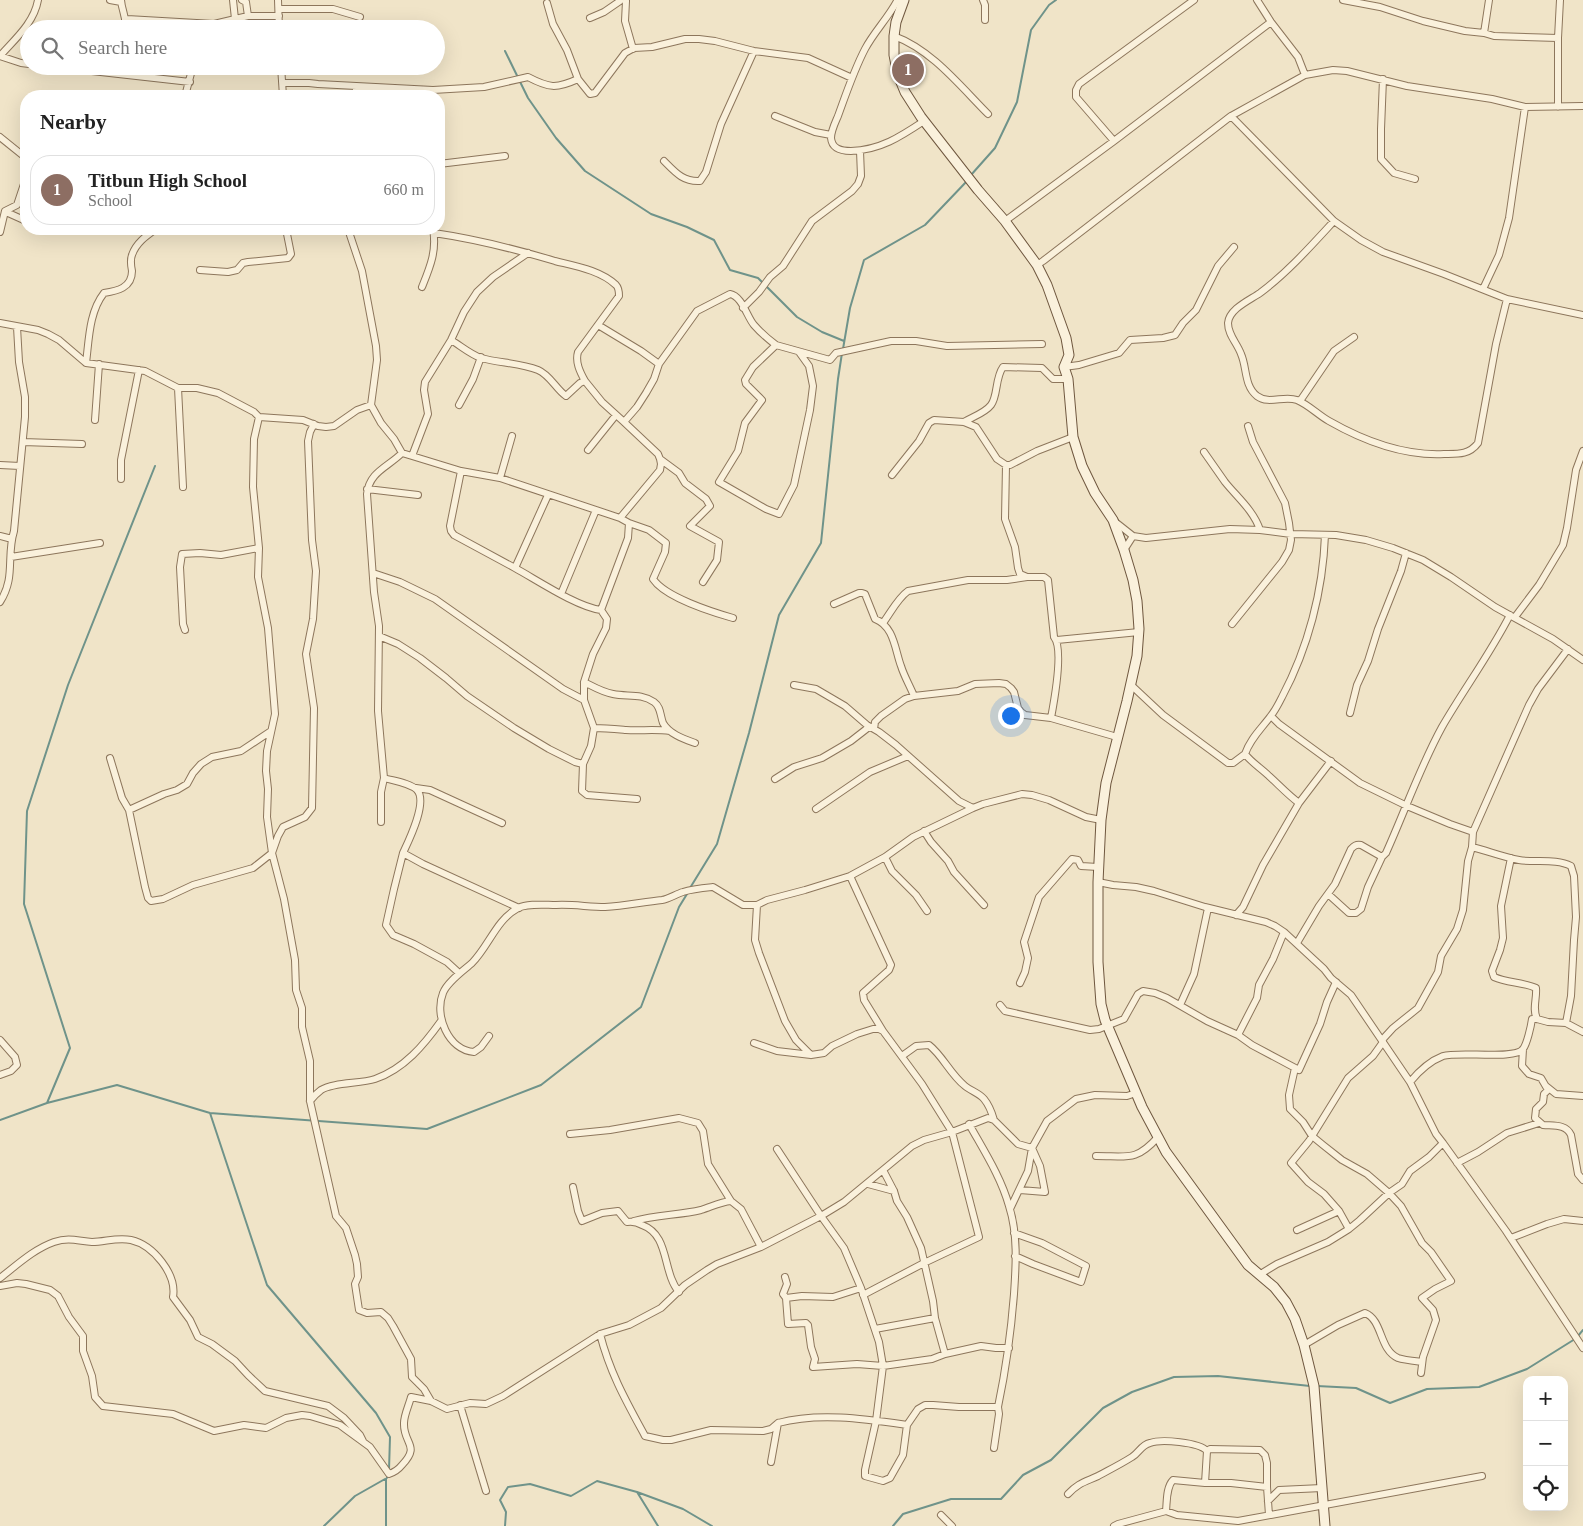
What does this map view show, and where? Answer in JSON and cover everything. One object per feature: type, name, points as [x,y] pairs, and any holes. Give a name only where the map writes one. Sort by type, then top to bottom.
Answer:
[{"type":"street","points":[[31,20],[38,0]]},
{"type":"street","points":[[110,0],[121,1],[123,12],[127,19],[138,20]]},
{"type":"street","points":[[233,0],[235,19],[279,12],[332,9],[360,17]]},
{"type":"street","points":[[242,0],[246,2],[248,16]]},
{"type":"street","points":[[278,0],[279,20]]},
{"type":"street","points":[[983,0],[985,20]]},
{"type":"street","points":[[1114,141],[1076,97],[1076,90],[1079,84],[1194,0]]},
{"type":"street","points":[[1257,0],[1298,57],[1305,75]]},
{"type":"street","points":[[1343,0],[1380,7],[1423,21],[1465,31],[1504,37],[1558,38]]},
{"type":"street","points":[[1484,33],[1489,0]]},
{"type":"street","points":[[1558,107],[1560,0]]},
{"type":"street","points":[[590,18],[623,1],[625,21],[633,49]]},
{"type":"street","points":[[900,1],[894,36],[894,55],[898,75],[905,92],[924,121],[1005,221],[1037,265],[1058,314],[1066,338],[1069,355],[1064,367],[1068,379],[1073,437],[1082,466],[1095,493],[1113,520],[1133,580],[1137,601],[1139,632],[1137,656],[1106,782],[1098,867],[1098,981],[1101,1004],[1107,1026],[1136,1093],[1166,1152],[1248,1265],[1274,1287],[1286,1302],[1295,1319],[1304,1345],[1314,1386],[1325,1526]]},
{"type":"street","points":[[900,1],[865,49],[845,94],[831,135],[834,147],[839,150],[860,151],[885,145],[924,121]]},
{"type":"street","points":[[547,3],[553,24],[567,50],[578,79],[588,93],[593,94],[625,53],[633,49],[698,39],[715,41],[754,51],[808,58],[852,78]]},
{"type":"street","points":[[1005,221],[1272,22]]},
{"type":"street","points":[[20,36],[0,56],[20,63]]},
{"type":"street","points":[[894,36],[906,40],[941,66],[988,114]]},
{"type":"street","points":[[664,161],[678,175],[685,179],[700,181],[703,178],[724,117],[754,51]]},
{"type":"street","points":[[1037,265],[1231,116],[1305,75],[1333,70],[1347,71],[1407,86],[1492,99],[1525,107],[1583,106]]},
{"type":"street","points":[[118,75],[190,82]]},
{"type":"street","points":[[187,90],[191,75]]},
{"type":"street","points":[[282,75],[283,90]]},
{"type":"street","points":[[445,92],[484,87],[528,76],[541,84],[563,86],[578,79]]},
{"type":"street","points":[[1383,79],[1381,158],[1394,173],[1415,180]]},
{"type":"street","points":[[283,84],[309,83],[413,90]]},
{"type":"street","points":[[1483,289],[1499,255],[1509,218],[1525,107]]},
{"type":"street","points":[[775,116],[815,132],[831,135]]},
{"type":"street","points":[[1231,116],[1334,221],[1361,240],[1383,252],[1507,299],[1583,315]]},
{"type":"street","points":[[0,137],[20,153]]},
{"type":"street","points":[[743,308],[759,292],[770,277],[783,266],[812,221],[852,192],[858,184],[861,176],[860,151]]},
{"type":"street","points":[[445,163],[505,156]]},
{"type":"street","points":[[4,210],[17,205],[20,196]]},
{"type":"street","points":[[4,210],[20,218]]},
{"type":"street","points":[[0,232],[4,210]]},
{"type":"street","points":[[1334,221],[1275,281],[1231,314],[1228,322],[1230,333],[1242,355],[1249,386],[1263,400],[1287,398],[1300,401],[1328,420],[1359,437],[1386,447],[1410,453],[1435,455],[1466,453],[1474,449],[1478,443],[1496,344],[1507,299]]},
{"type":"street","points":[[445,233],[528,253],[593,272],[616,285],[619,290],[619,296],[576,357],[580,372],[602,402],[658,454],[661,464],[660,470],[620,518]]},
{"type":"street","points":[[86,362],[91,328],[99,299],[104,293],[124,288],[132,274],[131,257],[142,239],[148,235]]},
{"type":"street","points":[[200,270],[228,272],[237,270],[243,263],[288,258],[291,254],[287,235]]},
{"type":"street","points":[[350,235],[364,278],[376,346],[377,360],[371,405],[402,453],[461,470],[500,478],[620,518],[649,530],[666,543],[665,552],[653,579],[656,584],[681,599],[733,618]]},
{"type":"street","points":[[422,287],[432,262],[434,235]]},
{"type":"street","points":[[1064,367],[1079,365],[1119,353],[1130,340],[1163,338],[1174,335],[1196,310],[1218,266],[1234,247]]},
{"type":"street","points":[[412,456],[428,414],[424,390],[425,382],[451,340],[464,312],[477,292],[493,277],[528,253]]},
{"type":"street","points":[[624,422],[646,393],[654,379],[659,364],[697,311],[730,294],[734,294],[738,298],[752,323],[776,345],[830,360],[836,353],[891,341],[916,341],[947,346],[1042,344]]},
{"type":"street","points":[[0,323],[38,330],[48,334],[86,362],[139,370],[178,388],[197,388],[218,393],[260,417],[303,420],[326,428],[334,426],[357,410],[371,405]]},
{"type":"street","points":[[598,325],[659,364]]},
{"type":"street","points":[[0,602],[9,582],[25,417],[25,397],[19,362],[17,327]]},
{"type":"street","points":[[1300,401],[1334,351],[1354,336]]},
{"type":"street","points":[[451,340],[481,358],[538,370],[549,378],[566,396],[585,380]]},
{"type":"street","points":[[776,345],[753,367],[745,380],[746,384],[762,400],[745,423],[738,451],[719,482],[766,509],[779,514],[794,485],[810,410],[813,386],[809,366],[799,352]]},
{"type":"street","points":[[459,405],[473,379],[481,358]]},
{"type":"street","points":[[95,420],[99,364]]},
{"type":"street","points":[[964,422],[990,407],[1003,367],[1042,368],[1053,379],[1068,379]]},
{"type":"street","points":[[121,479],[121,460],[139,370]]},
{"type":"street","points":[[178,388],[183,487]]},
{"type":"street","points":[[976,427],[978,414]]},
{"type":"street","points":[[588,450],[616,415]]},
{"type":"street","points":[[260,417],[254,439],[253,487],[259,548],[258,577],[268,628],[275,714],[267,751],[267,817],[272,852],[284,899],[295,960],[296,990],[302,1008],[302,1027],[310,1060],[310,1101],[336,1216],[346,1228],[358,1264],[358,1277],[355,1284],[359,1310],[367,1313],[381,1312],[388,1318],[411,1358],[412,1377],[424,1389],[431,1401]]},
{"type":"street","points":[[892,475],[919,441],[929,423],[934,420],[964,422],[976,427],[997,459],[1006,465],[1010,465],[1037,451],[1073,437]]},
{"type":"street","points":[[110,758],[122,798],[129,810],[145,887],[148,898],[151,901],[159,900],[192,885],[253,868],[272,852],[283,827],[305,816],[312,808],[314,708],[306,654],[313,619],[316,571],[312,540],[308,442],[314,424]]},
{"type":"street","points":[[1232,624],[1282,562],[1289,550],[1291,534],[1285,504],[1253,442],[1248,426]]},
{"type":"street","points":[[500,478],[512,436]]},
{"type":"street","points":[[23,442],[82,444]]},
{"type":"street","points":[[1328,894],[1349,913],[1356,913],[1362,909],[1382,856],[1386,853],[1426,760],[1442,729],[1512,616],[1539,585],[1563,544],[1576,470],[1583,451]]},
{"type":"street","points":[[1204,452],[1225,482],[1252,513],[1260,530]]},
{"type":"street","points":[[381,822],[381,792],[384,778],[378,711],[379,620],[373,573],[367,489],[374,475],[402,453]]},
{"type":"street","points":[[660,459],[679,473],[685,482],[706,499],[710,506],[690,526],[719,542],[717,560],[703,582]]},
{"type":"street","points":[[0,464],[20,466]]},
{"type":"street","points":[[1006,465],[1005,519],[1015,547],[1020,574],[1027,577]]},
{"type":"street","points":[[461,470],[450,526],[454,536],[561,594],[591,609],[601,610]]},
{"type":"street","points":[[367,489],[418,495]]},
{"type":"street","points":[[515,568],[548,495]]},
{"type":"street","points":[[561,594],[596,510]]},
{"type":"street","points":[[1113,520],[1133,536],[1146,538],[1230,529],[1260,530],[1291,534],[1336,535],[1366,540],[1393,548],[1423,560],[1518,620],[1553,638],[1583,660]]},
{"type":"street","points":[[601,610],[628,538],[630,523]]},
{"type":"street","points":[[1131,686],[1164,715],[1228,762],[1233,763],[1245,754],[1256,733],[1271,716],[1290,680],[1306,643],[1320,586],[1325,535]]},
{"type":"street","points":[[0,536],[12,539]]},
{"type":"street","points":[[1124,550],[1133,536]]},
{"type":"street","points":[[11,557],[100,543]]},
{"type":"street","points":[[185,630],[183,624],[180,567],[182,554],[221,555],[259,548]]},
{"type":"street","points":[[1350,713],[1357,685],[1368,661],[1406,553]]},
{"type":"street","points":[[373,573],[400,582],[435,599],[563,689],[584,700]]},
{"type":"street","points":[[884,623],[901,596],[908,591],[968,580],[1007,580],[1044,577],[1048,580],[1054,637],[1057,640],[1059,650],[1052,718]]},
{"type":"street","points":[[834,604],[862,592],[866,594],[876,619],[884,623],[896,646],[900,666],[914,696]]},
{"type":"street","points":[[601,610],[607,619],[606,628],[593,654],[584,682],[584,700],[594,728],[591,746],[583,764],[582,791],[587,795],[637,799]]},
{"type":"street","points":[[1057,640],[1139,632]]},
{"type":"street","points":[[379,636],[398,644],[420,658],[467,696],[514,728],[549,749],[583,764]]},
{"type":"street","points":[[1349,1228],[1339,1211],[1291,1163],[1312,1136],[1348,1078],[1373,1056],[1393,1028],[1418,1008],[1438,972],[1441,956],[1457,929],[1463,910],[1473,832],[1529,704],[1568,649]]},
{"type":"street","points":[[584,682],[602,692],[615,695],[640,696],[654,702],[660,710],[664,724],[670,731]]},
{"type":"street","points":[[775,779],[794,767],[822,758],[872,728],[881,716],[905,699],[914,696],[958,691],[976,684],[1006,684],[1014,692],[1021,712],[1026,715],[1052,718],[1117,737]]},
{"type":"street","points":[[794,685],[808,686],[845,706],[908,756],[960,801],[973,808]]},
{"type":"street","points":[[1271,716],[1279,724],[1360,783],[1407,806],[1473,832]]},
{"type":"street","points":[[594,728],[670,731],[695,743]]},
{"type":"street","points":[[129,810],[177,790],[187,784],[201,764],[212,758],[241,750],[271,731]]},
{"type":"street","points":[[1245,754],[1299,803]]},
{"type":"street","points":[[816,809],[870,772],[908,756]]},
{"type":"street","points":[[1236,915],[1243,907],[1263,866],[1299,803],[1331,761]]},
{"type":"street","points":[[384,778],[439,793],[502,823]]},
{"type":"street","points":[[416,788],[419,793],[420,802],[418,818],[403,853],[386,925],[393,935],[447,962],[460,973]]},
{"type":"street","points":[[489,1036],[481,1047],[474,1052],[464,1050],[447,1034],[441,1021],[443,992],[472,962],[500,923],[519,908],[575,904],[605,907],[664,900],[682,892],[713,886],[744,905],[757,905],[850,876],[885,857],[912,837],[924,831],[983,804],[1022,794],[1049,800],[1086,818],[1101,820]]},
{"type":"street","points":[[924,831],[948,861],[954,872],[984,905]]},
{"type":"street","points":[[1297,943],[1335,884],[1351,849],[1358,844],[1382,856]]},
{"type":"street","points":[[1472,847],[1511,858],[1571,866],[1574,876],[1576,917],[1571,996],[1566,1023]]},
{"type":"street","points":[[403,853],[422,864],[519,908]]},
{"type":"street","points":[[885,857],[892,871],[916,894],[927,910]]},
{"type":"street","points":[[1511,858],[1501,906],[1503,938],[1492,971],[1494,977],[1500,980],[1536,988],[1534,1013],[1537,1019]]},
{"type":"street","points":[[1020,983],[1028,958],[1024,942],[1040,897],[1072,859],[1078,860],[1081,866],[1098,867]]},
{"type":"street","points":[[786,1298],[802,1296],[833,1297],[862,1291],[979,1237],[952,1132],[922,1084],[883,1031],[864,1000],[863,994],[891,965],[850,876]]},
{"type":"street","points":[[1098,882],[1113,886],[1136,887],[1154,891],[1208,908],[1266,922],[1284,932],[1297,943],[1351,995],[1410,1082],[1436,1134],[1511,1238],[1583,1348]]},
{"type":"street","points":[[757,905],[755,940],[759,953],[784,1021],[796,1040],[811,1055]]},
{"type":"street","points":[[1180,1005],[1194,974],[1208,908]]},
{"type":"street","points":[[1238,1035],[1257,998],[1259,985],[1273,959],[1284,932]]},
{"type":"street","points":[[1000,1005],[1005,1011],[1078,1026],[1084,1030],[1099,1029],[1124,1019],[1138,994],[1143,992],[1155,993],[1238,1035],[1252,1045],[1299,1070],[1336,982]]},
{"type":"street","points":[[1583,1032],[1566,1023],[1532,1019],[1523,1049],[1522,1066],[1527,1072],[1541,1078],[1548,1090],[1544,1094],[1543,1102],[1536,1109],[1535,1118],[1543,1125],[1561,1126],[1569,1131],[1578,1174],[1583,1180]]},
{"type":"street","points":[[310,1101],[322,1089],[374,1079],[396,1068],[415,1054],[432,1035],[441,1021]]},
{"type":"street","points":[[754,1043],[777,1051],[811,1055],[824,1052],[857,1034],[873,1029],[883,1031]]},
{"type":"street","points":[[0,1040],[17,1060],[17,1065],[12,1071],[0,1075]]},
{"type":"street","points":[[902,1056],[916,1046],[929,1045],[966,1087],[985,1100],[994,1120],[1018,1144],[1032,1148]]},
{"type":"street","points":[[1410,1082],[1433,1060],[1444,1056],[1454,1054],[1516,1054],[1523,1049]]},
{"type":"street","points":[[1295,1068],[1289,1095],[1290,1109],[1304,1122],[1312,1136],[1342,1160],[1367,1174],[1389,1193],[1401,1206],[1422,1243],[1431,1252],[1451,1281],[1422,1298],[1433,1310],[1436,1320],[1422,1362],[1422,1373]]},
{"type":"street","points":[[1545,1085],[1556,1094],[1583,1096]]},
{"type":"street","points":[[1010,1209],[1028,1171],[1032,1148],[1047,1120],[1076,1098],[1095,1095],[1127,1096],[1136,1093]]},
{"type":"street","points":[[570,1134],[610,1130],[667,1119],[679,1118],[698,1123],[704,1136],[708,1164],[731,1201],[741,1209],[760,1247]]},
{"type":"street","points":[[0,1286],[18,1283],[26,1284],[50,1290],[58,1296],[69,1317],[83,1336],[83,1351],[92,1376],[95,1398],[103,1406],[173,1414],[214,1431],[244,1425],[266,1428],[286,1418],[302,1415],[310,1416],[340,1425],[375,1453],[389,1474],[396,1472],[411,1453],[404,1424],[412,1397],[431,1401],[447,1409],[475,1402],[486,1404],[503,1396],[600,1334],[619,1329],[643,1318],[666,1304],[685,1285],[717,1264],[760,1247],[844,1202],[912,1146],[988,1118],[994,1120]]},
{"type":"street","points":[[1457,1163],[1507,1133],[1540,1122]]},
{"type":"street","points":[[970,1124],[995,1170],[1007,1198],[1014,1233],[1015,1276],[1009,1348],[998,1407],[999,1414],[994,1448]]},
{"type":"street","points":[[1096,1156],[1134,1156],[1148,1149],[1158,1137]]},
{"type":"street","points":[[1259,1275],[1277,1264],[1328,1242],[1349,1228],[1402,1184],[1410,1171],[1429,1157],[1443,1143]]},
{"type":"street","points":[[1020,1190],[1045,1192],[1040,1166],[1032,1148]]},
{"type":"street","points":[[777,1149],[844,1248],[862,1291],[879,1342],[883,1366],[876,1420],[865,1470],[866,1476],[883,1480],[890,1478],[903,1455],[907,1425],[914,1413],[925,1405],[998,1407]]},
{"type":"street","points":[[883,1170],[894,1191],[896,1201],[907,1218],[921,1248],[935,1318],[946,1354]]},
{"type":"street","points":[[868,1184],[894,1191]]},
{"type":"street","points":[[573,1187],[582,1221],[602,1213],[618,1211],[627,1222],[698,1210],[731,1201]]},
{"type":"street","points":[[1007,1198],[1016,1199]]},
{"type":"street","points":[[1297,1230],[1339,1211]]},
{"type":"street","points":[[1511,1238],[1564,1219],[1583,1221]]},
{"type":"street","points":[[633,1221],[650,1227],[659,1238],[671,1280],[679,1292]]},
{"type":"street","points":[[1014,1233],[1042,1243],[1086,1266],[1081,1282],[1015,1256]]},
{"type":"street","points":[[0,1278],[31,1254],[54,1243],[68,1239],[93,1242],[116,1238],[132,1240],[151,1250],[169,1273],[175,1288],[173,1297],[190,1320],[198,1337],[212,1344],[235,1361],[265,1391],[328,1406],[344,1418],[360,1435],[364,1443]]},
{"type":"street","points":[[785,1276],[787,1284],[783,1294],[786,1298],[788,1324],[806,1323],[808,1325],[815,1359],[813,1367],[857,1364],[883,1366],[932,1359],[980,1346],[1009,1348]]},
{"type":"street","points":[[1304,1345],[1338,1325],[1365,1313],[1373,1318],[1390,1352],[1397,1358],[1422,1362]]},
{"type":"street","points":[[875,1329],[935,1318]]},
{"type":"street","points":[[600,1334],[606,1359],[614,1378],[645,1436],[671,1440],[711,1430],[763,1431],[786,1421],[825,1417],[876,1420],[907,1425]]},
{"type":"street","points":[[460,1405],[486,1492]]},
{"type":"street","points":[[771,1462],[778,1423]]},
{"type":"street","points":[[1068,1494],[1075,1486],[1098,1476],[1134,1456],[1143,1446],[1150,1442],[1159,1441],[1203,1446],[1207,1451],[1205,1483]]},
{"type":"street","points":[[1207,1451],[1210,1449],[1260,1450],[1265,1455],[1269,1515]]},
{"type":"street","points":[[1114,1526],[1166,1511],[1177,1515],[1238,1520],[1482,1476]]},
{"type":"street","points":[[1166,1511],[1168,1490],[1170,1483],[1174,1480],[1267,1487]]},
{"type":"street","points":[[1268,1501],[1279,1490],[1322,1488]]},
{"type":"street","points":[[941,1515],[952,1526]]},
{"type":"waterway","points":[[971,175],[995,148],[1017,102],[1031,30],[1049,5],[1056,0]]},
{"type":"waterway","points":[[505,51],[528,98],[556,138],[585,171],[651,214],[687,227],[714,240],[730,270],[758,278],[797,317],[822,332],[844,341]]},
{"type":"waterway","points":[[843,349],[850,308],[864,260],[925,225],[967,181]]},
{"type":"waterway","points":[[690,888],[717,844],[749,733],[779,615],[821,543],[842,353]]},
{"type":"waterway","points":[[47,1103],[70,1048],[24,904],[27,811],[68,685],[155,466]]},
{"type":"waterway","points":[[0,1120],[47,1103],[117,1085],[210,1113],[427,1129],[541,1085],[641,1007],[679,907],[687,894]]},
{"type":"waterway","points":[[210,1113],[267,1285],[376,1413],[390,1437],[389,1470]]},
{"type":"waterway","points":[[1578,1336],[1583,1330]]},
{"type":"waterway","points":[[1317,1386],[1356,1388],[1390,1403],[1427,1389],[1479,1387],[1527,1369],[1575,1339]]},
{"type":"waterway","points":[[893,1526],[903,1514],[951,1499],[1001,1499],[1023,1475],[1051,1460],[1103,1408],[1132,1392],[1174,1377],[1218,1376],[1310,1386]]},
{"type":"waterway","points":[[386,1526],[386,1479],[389,1475]]},
{"type":"waterway","points":[[324,1526],[355,1496],[385,1479]]},
{"type":"waterway","points":[[505,1526],[506,1512],[500,1500],[508,1487],[530,1484],[571,1496],[597,1481],[637,1492],[683,1509],[712,1526]]},
{"type":"waterway","points":[[637,1492],[658,1526]]},
{"type":"place","name":"Titbun High School","points":[[908,70]]}]
